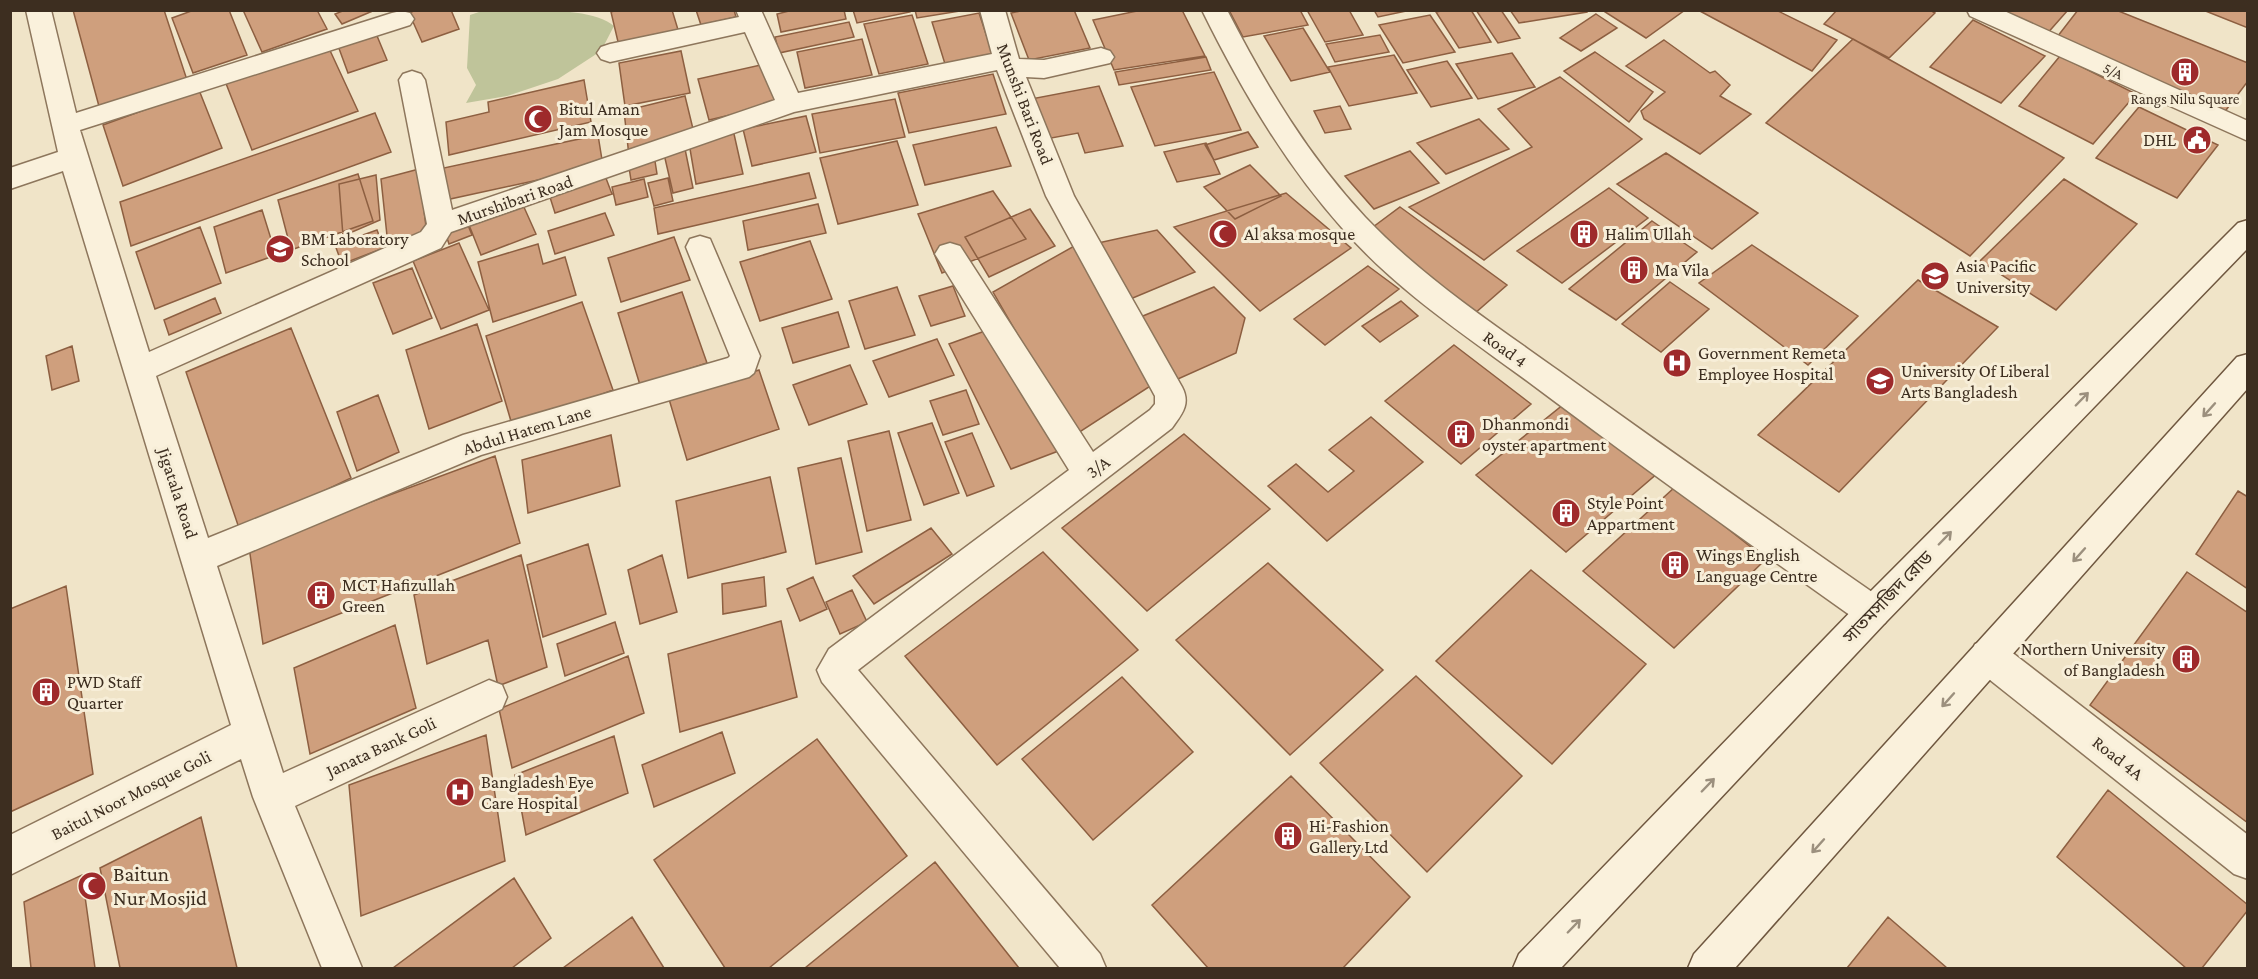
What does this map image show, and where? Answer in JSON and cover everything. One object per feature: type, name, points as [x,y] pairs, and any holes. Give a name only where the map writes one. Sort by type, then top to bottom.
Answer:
[{"type":"street","name":"Jigatala Road","points":[[38,10],[73,157],[252,734],[272,797],[342,969]]},
{"type":"street","name":"Munshi Bari Road","points":[[992,10],[1008,64],[1060,196]]},
{"type":"street","name":"Road 4","points":[[1214,10],[1268,108],[1306,168],[1355,226],[1384,256],[1417,284],[1629,439],[1873,612]]},
{"type":"street","name":"5/A","points":[[1979,10],[2247,132]]},
{"type":"street","points":[[610,53],[749,17],[790,104]]},
{"type":"street","points":[[67,125],[401,19]]},
{"type":"street","name":"Murshibari Road","points":[[139,370],[431,240],[441,225],[790,104],[1008,64],[1044,69],[1101,57]]},
{"type":"street","points":[[412,80],[441,225]]},
{"type":"street","points":[[10,178],[73,157]]},
{"type":"street","name":"3/A","points":[[1060,196],[1171,396],[1170,407],[1161,419],[842,661],[835,670],[1086,969]]},
{"type":"street","name":"সাতমসজিদ রোড","points":[[1533,969],[1873,612],[2247,230]]},
{"type":"street","name":"Abdul Hatem Lane","points":[[198,558],[474,444],[738,368],[743,364],[745,356],[700,247]]},
{"type":"street","points":[[950,254],[1089,474]]},
{"type":"street","points":[[1708,969],[2247,366]]},
{"type":"street","name":"Road 4A","points":[[1988,656],[2247,860]]},
{"type":"street","name":"Janata Bank Goli","points":[[272,797],[489,697]]},
{"type":"street","name":"Baitul Noor Mosque Goli","points":[[10,856],[252,734]]},
{"type":"green space","points":[[485,10],[571,12],[603,19],[614,26],[601,51],[558,79],[507,96],[466,103],[476,85],[467,68],[470,15]]},
{"type":"building","points":[[73,10],[164,10],[187,80],[100,110]]},
{"type":"building","points":[[194,10],[229,10],[247,55],[193,73],[172,18]]},
{"type":"building","points":[[243,10],[317,10],[327,29],[262,52]]},
{"type":"building","points":[[345,10],[375,10],[342,24],[335,14]]},
{"type":"building","points":[[416,10],[451,10],[459,29],[422,42],[409,13]]},
{"type":"building","points":[[617,10],[672,10],[679,33],[619,46],[611,12]]},
{"type":"building","points":[[696,10],[734,10],[736,17],[701,25]]},
{"type":"building","points":[[793,10],[844,10],[846,19],[781,32],[777,14]]},
{"type":"building","points":[[853,10],[910,10],[910,12],[857,23]]},
{"type":"building","points":[[915,10],[966,10],[917,18]]},
{"type":"building","points":[[1025,10],[1074,10],[1090,48],[1029,60],[1011,13]]},
{"type":"building","points":[[1142,10],[1182,10],[1205,56],[1114,70],[1093,20]]},
{"type":"building","points":[[1229,10],[1300,10],[1308,25],[1243,37]]},
{"type":"building","points":[[1307,10],[1349,10],[1363,35],[1325,42]]},
{"type":"building","points":[[1374,10],[1411,10],[1378,17]]},
{"type":"building","points":[[1471,10],[1491,42],[1459,48],[1436,12]]},
{"type":"building","points":[[1476,10],[1501,10],[1520,38],[1498,43]]},
{"type":"building","points":[[1510,10],[1587,10],[1587,12],[1519,23]]},
{"type":"building","points":[[1602,10],[1685,10],[1646,38]]},
{"type":"building","points":[[1698,10],[1776,10],[1837,40],[1812,71]]},
{"type":"building","points":[[1837,10],[1930,10],[1935,13],[1889,58],[1824,24]]},
{"type":"building","points":[[1989,10],[2068,10],[2045,36]]},
{"type":"building","name":"Rangs Nilu Square","points":[[2078,10],[2116,10],[2248,63],[2248,81],[2220,118],[2054,41]]},
{"type":"building","points":[[2203,10],[2248,10],[2248,28]]},
{"type":"building","points":[[979,13],[993,55],[945,64],[932,22]]},
{"type":"building","points":[[1596,14],[1617,28],[1581,51],[1560,38]]},
{"type":"building","points":[[912,15],[928,64],[879,74],[864,24]]},
{"type":"building","points":[[1430,15],[1455,52],[1403,63],[1379,25]]},
{"type":"building","points":[[1973,20],[2045,56],[2001,103],[1930,67]]},
{"type":"building","points":[[849,22],[854,37],[779,53],[775,37]]},
{"type":"building","points":[[1303,28],[1330,72],[1291,81],[1264,36]]},
{"type":"building","points":[[375,31],[387,60],[348,73],[337,43]]},
{"type":"building","points":[[1380,35],[1389,52],[1335,62],[1326,44]]},
{"type":"building","points":[[862,39],[872,75],[805,88],[797,52]]},
{"type":"building","points":[[1853,39],[2064,158],[1970,256],[1766,123]]},
{"type":"building","points":[[1664,40],[1710,73],[1715,71],[1730,85],[1720,96],[1751,114],[1700,154],[1644,119],[1641,111],[1665,92],[1626,66]]},
{"type":"building","points":[[327,44],[358,111],[252,150],[225,81]]},
{"type":"building","points":[[681,51],[690,93],[625,106],[619,63]]},
{"type":"building","points":[[1595,52],[1653,92],[1629,122],[1564,71]]},
{"type":"building","points":[[1512,53],[1535,87],[1478,99],[1456,64]]},
{"type":"building","points":[[1394,55],[1417,93],[1349,106],[1328,67]]},
{"type":"building","points":[[2060,56],[2136,94],[2093,144],[2019,106]]},
{"type":"building","points":[[1206,57],[1211,70],[1119,85],[1115,72]]},
{"type":"building","points":[[1447,61],[1472,98],[1431,107],[1407,70]]},
{"type":"building","points":[[765,64],[777,104],[709,120],[698,79]]},
{"type":"building","points":[[1214,72],[1241,130],[1155,146],[1131,87]]},
{"type":"building","points":[[993,74],[1006,114],[909,133],[898,93]]},
{"type":"building","points":[[1560,77],[1642,139],[1484,260],[1409,207],[1532,147],[1498,109]]},
{"type":"building","points":[[584,80],[591,122],[449,155],[446,122],[489,112],[488,102]]},
{"type":"building","points":[[1099,86],[1123,146],[1085,153],[1078,133],[1046,139],[1031,99]]},
{"type":"building","points":[[199,90],[222,148],[123,186],[103,125]]},
{"type":"building","points":[[685,96],[694,133],[629,156],[624,111]]},
{"type":"building","points":[[895,99],[905,137],[820,153],[812,114]]},
{"type":"building","points":[[1340,106],[1351,129],[1325,133],[1314,111]]},
{"type":"building","points":[[2139,107],[2218,145],[2177,198],[2096,158]]},
{"type":"building","points":[[375,113],[391,152],[131,246],[120,202]]},
{"type":"building","points":[[806,116],[816,152],[752,166],[743,129]]},
{"type":"building","points":[[1479,119],[1509,149],[1446,174],[1417,143]]},
{"type":"building","points":[[996,127],[1011,166],[925,185],[913,145]]},
{"type":"building","points":[[1248,132],[1258,147],[1214,160],[1205,145]]},
{"type":"building","points":[[734,134],[743,174],[696,184],[689,143]]},
{"type":"building","points":[[598,135],[603,166],[441,201],[439,169]]},
{"type":"building","points":[[897,141],[918,205],[838,224],[820,158]]},
{"type":"building","points":[[1206,143],[1220,174],[1177,182],[1164,152]]},
{"type":"building","points":[[685,149],[693,188],[673,193],[664,154]]},
{"type":"building","points":[[1410,151],[1439,183],[1374,209],[1345,176]]},
{"type":"building","points":[[1666,153],[1758,213],[1712,249],[1617,184]]},
{"type":"building","points":[[654,155],[657,174],[631,180],[628,161]]},
{"type":"building","points":[[1250,165],[1281,196],[1235,219],[1204,187]]},
{"type":"building","points":[[419,169],[427,235],[388,245],[381,179]]},
{"type":"building","points":[[604,173],[612,194],[555,213],[548,191]]},
{"type":"building","points":[[809,173],[816,198],[658,234],[654,208]]},
{"type":"building","points":[[358,174],[373,221],[291,250],[278,200]]},
{"type":"building","points":[[376,175],[380,220],[343,236],[339,184]]},
{"type":"building","points":[[668,178],[673,201],[654,206],[648,183]]},
{"type":"building","points":[[644,179],[648,197],[616,205],[612,187]]},
{"type":"building","points":[[2064,179],[2137,224],[2056,310],[1980,261]]},
{"type":"building","name":"Halim Ullah","points":[[1609,188],[1648,218],[1562,283],[1517,251]]},
{"type":"building","points":[[993,191],[1026,239],[942,273],[918,214]]},
{"type":"building","points":[[1286,193],[1351,248],[1260,311],[1174,227]]},
{"type":"building","points":[[818,204],[826,233],[748,250],[743,221]]},
{"type":"building","points":[[523,205],[536,234],[481,255],[469,225]]},
{"type":"building","points":[[1400,207],[1507,285],[1474,314],[1369,230]]},
{"type":"building","points":[[1030,209],[1055,246],[989,277],[965,237]]},
{"type":"building","points":[[262,210],[276,255],[226,273],[214,227]]},
{"type":"building","points":[[605,213],[614,235],[555,254],[548,231]]},
{"type":"building","points":[[465,218],[472,235],[449,244],[443,226]]},
{"type":"building","name":"Ma Vila","points":[[1652,221],[1697,252],[1616,320],[1569,289]]},
{"type":"building","points":[[200,227],[221,283],[155,309],[136,252]]},
{"type":"building","points":[[377,230],[384,248],[342,264],[335,245]]},
{"type":"building","points":[[1157,230],[1195,272],[1128,300],[1098,243]]},
{"type":"building","points":[[674,237],[690,280],[621,302],[608,258]]},
{"type":"building","points":[[810,241],[832,299],[760,321],[740,262]]},
{"type":"building","points":[[459,243],[489,310],[441,329],[413,261]]},
{"type":"building","points":[[538,244],[543,264],[565,257],[576,295],[493,322],[478,262]]},
{"type":"building","points":[[1076,245],[1155,383],[1075,435],[993,292]]},
{"type":"building","points":[[1752,245],[1858,316],[1808,365],[1699,283]]},
{"type":"building","points":[[1368,266],[1399,289],[1325,345],[1294,319]]},
{"type":"building","points":[[412,268],[432,318],[393,334],[373,283]]},
{"type":"building","name":"University Of Liberal Arts Bangladesh","points":[[1918,280],[1998,327],[1839,492],[1758,435]]},
{"type":"building","points":[[1670,282],[1709,309],[1661,352],[1622,324]]},
{"type":"building","points":[[953,286],[965,316],[931,326],[919,296]]},
{"type":"building","points":[[897,287],[915,335],[865,349],[849,301]]},
{"type":"building","points":[[1214,287],[1245,318],[1236,353],[1169,383],[1138,318]]},
{"type":"building","points":[[682,292],[707,363],[640,385],[618,313]]},
{"type":"building","points":[[215,298],[221,313],[169,335],[164,320]]},
{"type":"building","points":[[1401,301],[1418,316],[1380,342],[1362,326]]},
{"type":"building","points":[[582,302],[613,390],[513,428],[486,336]]},
{"type":"building","points":[[838,312],[849,347],[793,363],[782,328]]},
{"type":"building","points":[[477,324],[502,401],[429,429],[406,350]]},
{"type":"building","points":[[996,327],[1061,450],[1011,469],[949,344]]},
{"type":"building","points":[[291,328],[351,478],[240,531],[186,372]]},
{"type":"building","points":[[937,339],[954,375],[889,397],[873,361]]},
{"type":"building","name":"Dhanmondi oyster apartment","points":[[1454,345],[1531,404],[1461,464],[1385,401]]},
{"type":"building","points":[[72,346],[79,381],[52,390],[46,356]]},
{"type":"building","points":[[850,365],[867,404],[809,425],[793,385]]},
{"type":"building","points":[[759,370],[779,429],[687,460],[669,399]]},
{"type":"building","points":[[966,390],[979,424],[943,435],[930,401]]},
{"type":"building","points":[[378,395],[399,452],[357,471],[337,412]]},
{"type":"building","name":"Style Point Appartment","points":[[1569,400],[1659,472],[1566,552],[1476,475]]},
{"type":"building","points":[[1371,417],[1423,462],[1327,541],[1268,486],[1296,464],[1328,492],[1354,471],[1329,450]]},
{"type":"building","points":[[932,423],[959,493],[924,505],[898,433]]},
{"type":"building","points":[[889,431],[911,520],[867,531],[848,441]]},
{"type":"building","points":[[972,433],[994,486],[967,496],[945,442]]},
{"type":"building","points":[[1184,434],[1270,509],[1147,611],[1062,528]]},
{"type":"building","points":[[611,435],[620,486],[528,513],[522,460]]},
{"type":"building","name":"MCT Hafizullah Green","points":[[495,456],[520,543],[263,644],[249,547]]},
{"type":"building","points":[[841,458],[862,552],[816,564],[798,468]]},
{"type":"building","points":[[770,477],[786,552],[688,578],[676,501]]},
{"type":"building","name":"Wings English Language Centre","points":[[1675,487],[1766,559],[1674,648],[1583,571]]},
{"type":"building","points":[[2238,491],[2248,497],[2248,589],[2196,554]]},
{"type":"building","points":[[931,528],[952,554],[874,604],[853,576]]},
{"type":"building","points":[[588,544],[606,614],[543,637],[527,565]]},
{"type":"building","points":[[1043,552],[1138,650],[997,765],[905,656]]},
{"type":"building","points":[[521,555],[547,667],[498,686],[488,640],[427,664],[414,595]]},
{"type":"building","points":[[662,555],[677,612],[640,624],[628,570]]},
{"type":"building","points":[[1268,563],[1383,670],[1290,755],[1176,640]]},
{"type":"building","points":[[1531,570],[1646,664],[1552,764],[1436,661]]},
{"type":"building","name":"Northern University of Bangladesh","points":[[2187,572],[2248,613],[2248,823],[2090,705]]},
{"type":"building","points":[[764,577],[766,606],[723,614],[722,584]]},
{"type":"building","points":[[813,577],[827,609],[800,621],[787,589]]},
{"type":"building","name":"PWD Staff Quarter","points":[[66,586],[93,774],[10,812],[10,609]]},
{"type":"building","points":[[852,590],[867,622],[840,634],[826,602]]},
{"type":"building","points":[[781,621],[797,697],[680,732],[668,654]]},
{"type":"building","points":[[615,622],[624,653],[565,676],[557,644]]},
{"type":"building","points":[[395,625],[416,708],[310,754],[294,668]]},
{"type":"building","points":[[628,656],[644,713],[512,768],[499,709]]},
{"type":"building","points":[[1416,676],[1522,776],[1427,872],[1320,763]]},
{"type":"building","points":[[1122,677],[1193,752],[1093,840],[1022,759]]},
{"type":"building","points":[[722,732],[735,773],[654,807],[642,765]]},
{"type":"building","points":[[486,735],[505,861],[361,916],[349,785]]},
{"type":"building","points":[[614,736],[628,793],[526,835],[515,775]]},
{"type":"building","points":[[817,739],[907,856],[769,968],[725,968],[654,860]]},
{"type":"building","name":"Hi-Fashion Gallery Ltd","points":[[1291,776],[1410,897],[1343,968],[1208,968],[1152,905]]},
{"type":"building","points":[[2108,790],[2248,905],[2248,910],[2202,968],[2186,968],[2057,857]]},
{"type":"building","points":[[201,817],[237,968],[120,968],[100,868]]},
{"type":"building","points":[[935,862],[1019,968],[805,968]]},
{"type":"building","points":[[82,875],[95,968],[31,968],[24,902]]},
{"type":"building","points":[[514,878],[551,938],[512,968],[393,968]]},
{"type":"building","points":[[632,917],[664,968],[563,968]]},
{"type":"building","points":[[1888,917],[1947,968],[1847,968]]},
{"type":"place","name":"Rangs Nilu Square","points":[[2185,72]]},
{"type":"place","name":"Bitul Aman Jam Mosque","points":[[538,119]]},
{"type":"place","name":"DHL","points":[[2197,140]]},
{"type":"place","name":"Al aksa mosque","points":[[1223,234]]},
{"type":"place","name":"Halim Ullah","points":[[1584,234]]},
{"type":"place","name":"BM Laboratory School","points":[[280,249]]},
{"type":"place","name":"Ma Vila","points":[[1634,270]]},
{"type":"place","name":"Asia Pacific University","points":[[1935,276]]},
{"type":"place","name":"Government Remeta Employee Hospital","points":[[1677,363]]},
{"type":"place","name":"University Of Liberal Arts Bangladesh","points":[[1880,381]]},
{"type":"place","name":"Dhanmondi oyster apartment","points":[[1461,434]]},
{"type":"place","name":"Style Point Appartment","points":[[1566,513]]},
{"type":"place","name":"Wings English Language Centre","points":[[1675,565]]},
{"type":"place","name":"MCT Hafizullah Green","points":[[321,595]]},
{"type":"place","name":"Northern University of Bangladesh","points":[[2186,659]]},
{"type":"place","name":"PWD Staff Quarter","points":[[46,692]]},
{"type":"place","name":"Bangladesh Eye Care Hospital","points":[[460,792]]},
{"type":"place","name":"Hi-Fashion Gallery Ltd","points":[[1288,836]]},
{"type":"place","name":"Baitun Nur Mosjid","points":[[92,886]]}]
